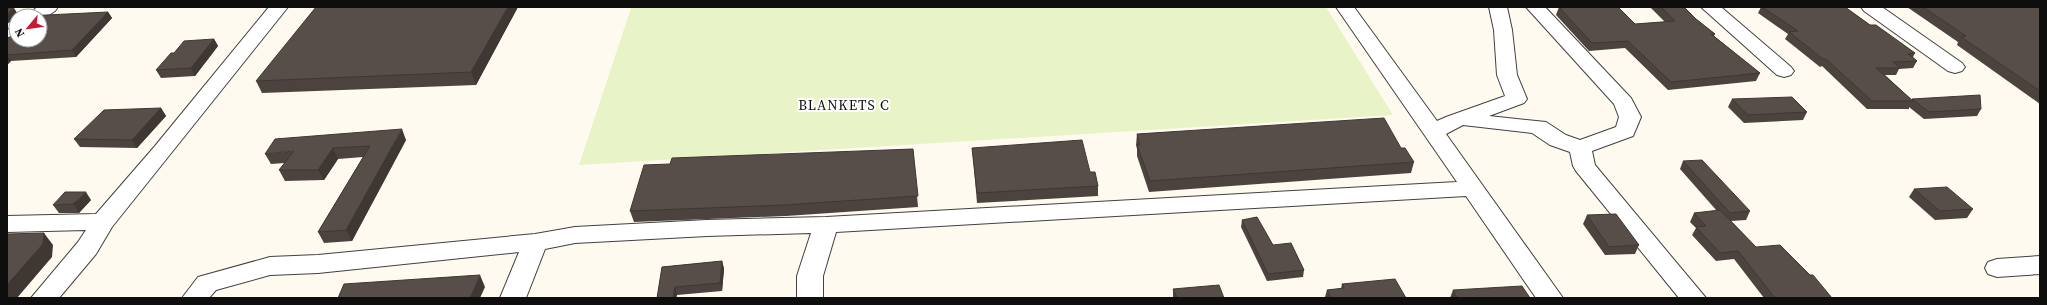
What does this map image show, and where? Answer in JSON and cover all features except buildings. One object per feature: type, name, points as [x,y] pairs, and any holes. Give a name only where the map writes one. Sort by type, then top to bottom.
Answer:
[{"type":"street","points":[[44,298],[87,248],[103,222],[279,7]]},
{"type":"street","points":[[1345,7],[1435,131],[1472,188],[1550,298]]},
{"type":"street","points":[[1435,131],[1462,119],[1517,99],[1507,75],[1503,30],[1498,7]]},
{"type":"street","points":[[1462,119],[1538,127],[1558,140],[1580,148],[1625,131],[1630,117],[1624,102],[1535,7]]},
{"type":"street","points":[[1710,7],[1784,72]]},
{"type":"street","points":[[1870,7],[1955,67]]},
{"type":"street","points":[[1580,148],[1584,166],[1693,298]]},
{"type":"street","points":[[195,298],[207,283],[270,266],[318,264],[535,242],[575,235],[707,228],[826,225],[1472,188]]},
{"type":"street","points":[[7,224],[103,222]]},
{"type":"street","points":[[810,298],[810,276],[826,225]]},
{"type":"street","points":[[513,298],[535,242]]},
{"type":"street","points":[[1997,268],[2040,265]]},
{"type":"green space","points":[[1326,7],[1393,115],[579,165],[631,8]]},
{"type":"district","name":"BLANKETS C","points":[[844,105]]}]
